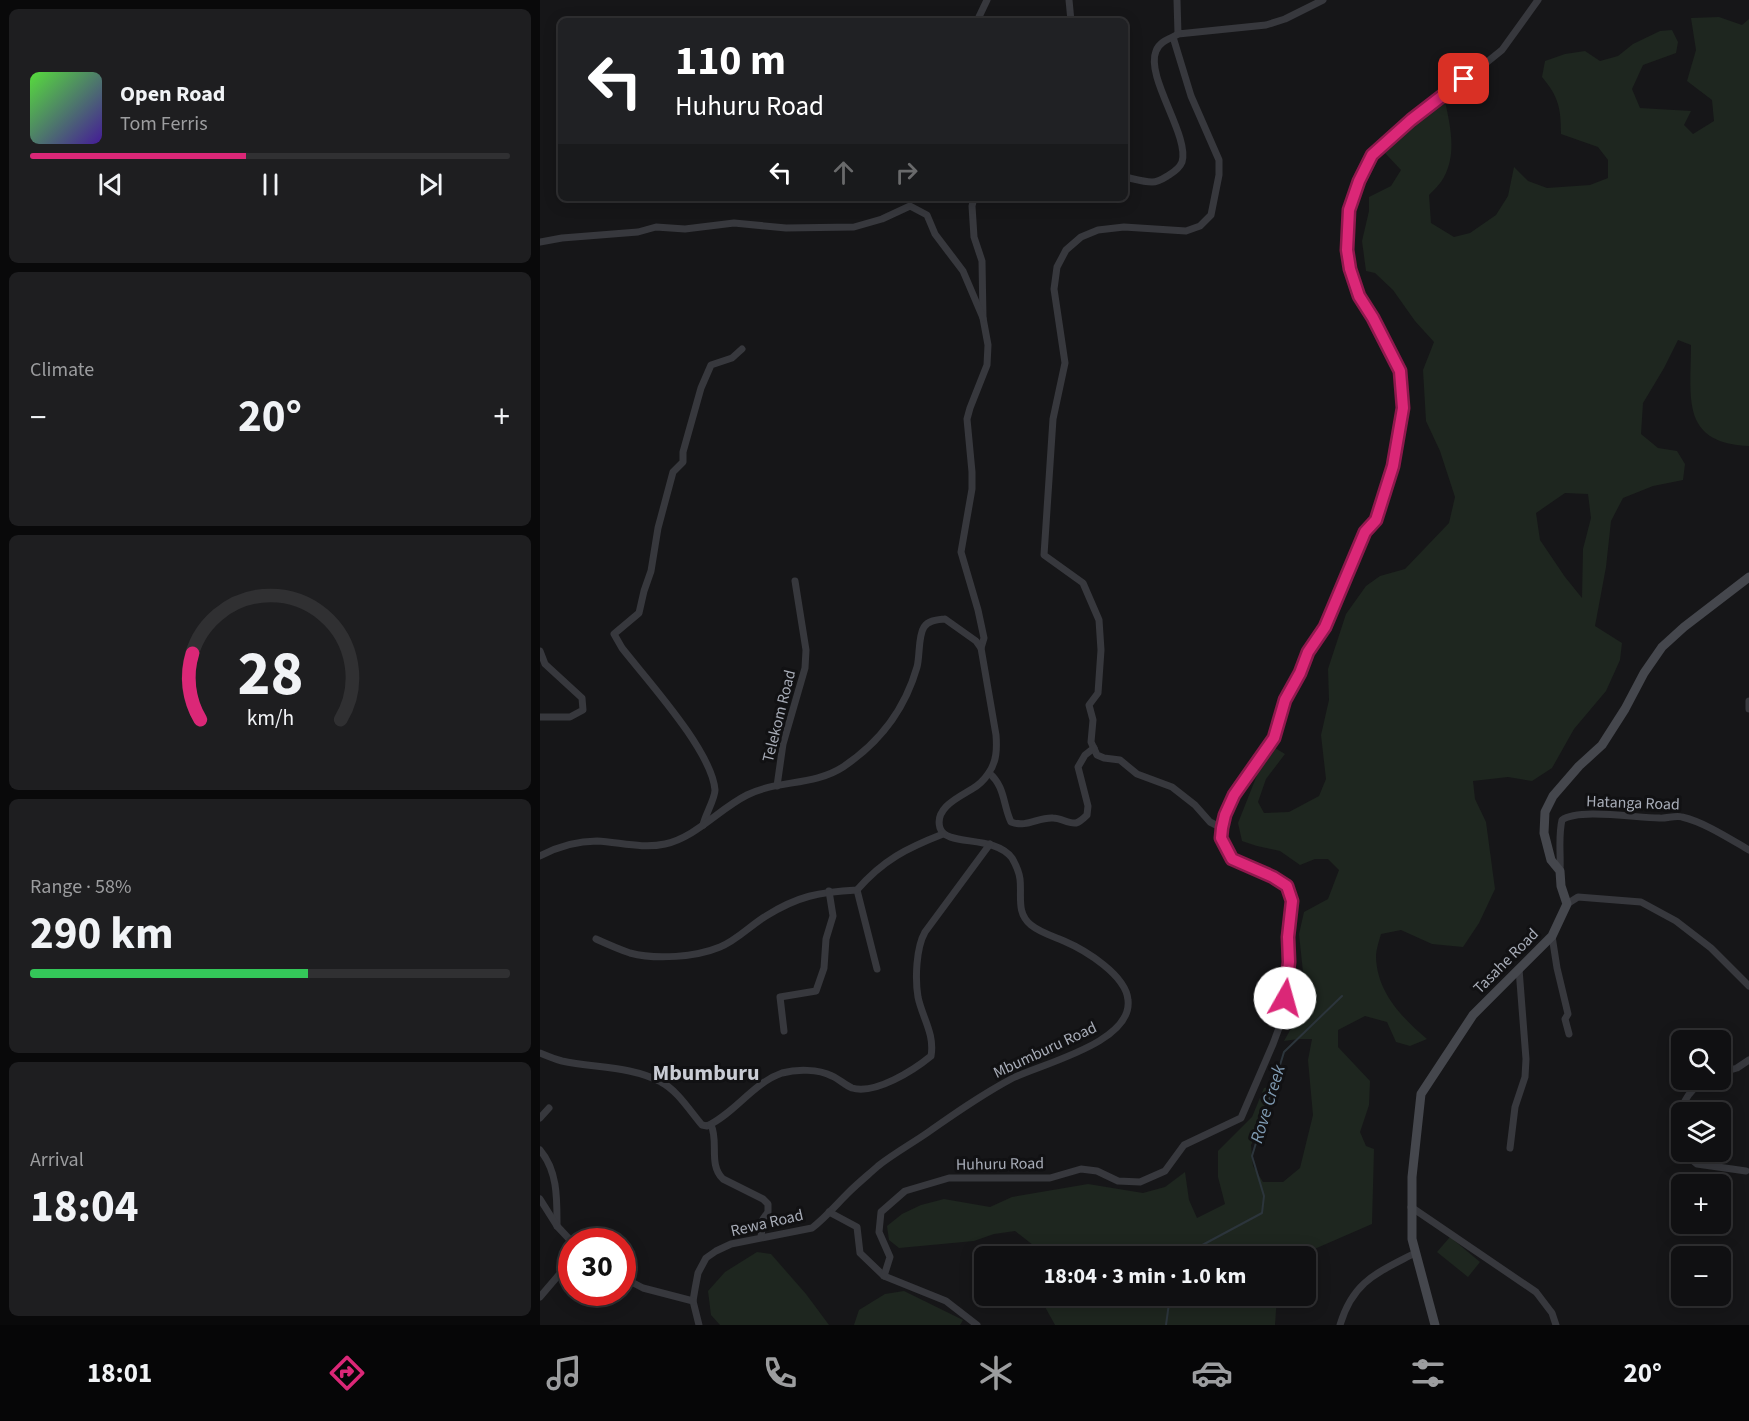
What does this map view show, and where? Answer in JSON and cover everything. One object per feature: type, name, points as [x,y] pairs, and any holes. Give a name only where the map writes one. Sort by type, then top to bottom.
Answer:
[{"type":"street","points":[[978,18],[987,0]]},
{"type":"street","points":[[1069,0],[1071,18]]},
{"type":"street","points":[[1178,0],[1176,36],[1191,96],[1219,160],[1219,175],[1211,215],[1200,226],[1186,231],[1124,227],[1098,230],[1081,237],[1066,250],[1057,267],[1054,289],[1065,363],[1053,419],[1044,555],[1083,583],[1099,620],[1101,650],[1098,693],[1089,705],[1093,720],[1091,742],[1097,755],[1120,760],[1137,774],[1172,787],[1195,805],[1210,822],[1222,828],[1234,795],[1274,738],[1285,700],[1300,673],[1308,652],[1325,627],[1365,532],[1376,520],[1393,466],[1403,408],[1400,371],[1359,296],[1350,269],[1347,250],[1349,210],[1359,181],[1372,155],[1452,87],[1502,50],[1538,0]]},
{"type":"street","points":[[1128,178],[1152,182],[1173,173],[1182,163],[1183,150],[1158,80],[1154,62],[1155,51],[1162,43],[1176,36],[1266,25],[1286,20],[1323,0]]},
{"type":"street","points":[[973,201],[974,237],[982,261],[984,277],[982,318]]},
{"type":"street","points":[[540,242],[638,232],[656,227],[685,229],[734,223],[786,228],[854,226],[882,219],[910,206],[927,215],[935,234],[963,271],[982,318],[988,345],[987,365],[967,419],[972,489],[961,552],[984,638],[981,648]]},
{"type":"street","points":[[702,825],[715,793],[712,774],[699,749],[622,648],[614,634],[639,613],[651,571],[658,528],[673,472],[683,462],[683,452],[701,388],[711,365],[732,358],[742,349]]},
{"type":"street","name":"Telekom Road","points":[[777,786],[783,744],[805,668],[806,650],[795,581]]},
{"type":"street","points":[[1748,582],[1693,620],[1662,647],[1602,745],[1579,766],[1553,796],[1545,813],[1544,833],[1551,860],[1560,871],[1561,886],[1567,904],[1578,897],[1641,902],[1676,921],[1711,948],[1749,986]]},
{"type":"street","points":[[540,856],[560,847],[578,843],[596,841],[646,846],[675,841],[748,794],[826,775],[841,769],[882,734],[903,704],[918,663],[922,630],[926,624],[945,619],[976,641],[981,648],[996,735],[996,755],[989,773],[981,783],[954,800],[941,814],[943,834],[917,843],[894,857],[872,873],[857,890],[829,891],[803,897],[766,916],[721,947],[676,957],[632,953],[596,939]]},
{"type":"street","points":[[540,651],[545,664],[582,698],[583,710],[570,717],[540,717]]},
{"type":"street","points":[[1749,701],[1749,709]]},
{"type":"street","points":[[989,773],[1002,787],[1011,822],[1018,825],[1029,824],[1052,818],[1070,823],[1078,822],[1087,815],[1088,806],[1078,767],[1085,755],[1094,748]]},
{"type":"street","name":"Hatanga Road","points":[[1560,871],[1559,832],[1562,820],[1568,816],[1583,814],[1662,819],[1680,816],[1749,850]]},
{"type":"street","name":"Huhuru Road","points":[[884,1276],[890,1257],[879,1232],[881,1212],[905,1191],[949,1178],[1050,1178],[1082,1168],[1097,1171],[1118,1181],[1140,1182],[1165,1171],[1184,1145],[1241,1118],[1283,1017],[1292,901],[1287,886],[1273,877],[1232,859],[1221,838],[1222,828]]},
{"type":"street","name":"Mbumburu Road","points":[[829,1212],[880,1164],[969,1105],[1011,1079],[1095,1044],[1110,1034],[1125,1017],[1128,999],[1125,990],[1108,970],[1092,956],[1065,941],[1045,934],[1028,923],[1020,904],[1020,878],[1009,855],[990,844],[969,839],[949,838],[943,834]]},
{"type":"street","points":[[540,1053],[560,1061],[623,1070],[663,1083],[702,1125],[707,1126],[759,1086],[793,1071],[816,1071],[833,1076],[854,1088],[872,1088],[887,1083],[922,1064],[931,1056],[933,1050],[931,1035],[918,998],[916,976],[919,944],[925,932],[990,844]]},
{"type":"street","points":[[857,890],[877,969]]},
{"type":"street","points":[[784,1031],[780,997],[816,991],[824,968],[826,939],[833,916],[829,891]]},
{"type":"street","name":"Tasahe Road","points":[[1434,1325],[1412,1239],[1411,1207],[1415,1134],[1420,1094],[1473,1015],[1552,936],[1567,904]]},
{"type":"street","points":[[1552,936],[1568,1014],[1565,1019],[1569,1034]]},
{"type":"street","points":[[1510,1148],[1515,1107],[1524,1077],[1526,1059],[1519,969]]},
{"type":"street","points":[[1731,1070],[1749,1060]]},
{"type":"street","points":[[1684,1102],[1693,1090]]},
{"type":"street","points":[[540,1118],[549,1108]]},
{"type":"street","points":[[711,1125],[714,1132],[715,1164],[719,1175],[768,1204],[768,1212],[762,1219],[761,1237]]},
{"type":"street","points":[[540,1150],[552,1168],[557,1202],[557,1226]]},
{"type":"street","points":[[1695,1162],[1746,1171]]},
{"type":"street","points":[[540,1199],[557,1226]]},
{"type":"street","points":[[1411,1207],[1536,1292],[1552,1313],[1556,1325]]},
{"type":"street","points":[[829,1212],[857,1227],[860,1253],[884,1276],[946,1301],[977,1325]]},
{"type":"street","name":"Rewa Road","points":[[699,1325],[693,1301],[698,1273],[706,1258],[731,1244],[812,1228],[829,1212]]},
{"type":"street","points":[[1340,1325],[1346,1306],[1357,1289],[1375,1274],[1415,1253]]},
{"type":"street","points":[[540,1297],[558,1276]]},
{"type":"street","points":[[636,1284],[643,1288],[693,1301]]},
{"type":"shaded area","points":[[1719,17],[1742,25],[1749,19],[1749,446],[1727,443],[1711,436],[1700,427],[1691,399],[1691,345],[1678,340],[1643,403],[1641,434],[1658,448],[1677,451],[1685,464],[1683,480],[1653,486],[1623,498],[1611,521],[1606,567],[1595,626],[1622,643],[1620,660],[1606,691],[1574,729],[1552,768],[1532,781],[1508,777],[1473,781],[1475,799],[1486,822],[1495,889],[1479,923],[1463,947],[1432,944],[1401,930],[1381,934],[1376,957],[1381,982],[1400,1013],[1427,1039],[1410,1046],[1396,1042],[1387,1022],[1365,1016],[1338,1030],[1338,1047],[1370,1081],[1369,1105],[1360,1132],[1366,1146],[1374,1149],[1372,1224],[1316,1248],[1316,1246],[1033,1246],[1015,1231],[994,1234],[974,1241],[899,1248],[889,1240],[887,1226],[902,1214],[921,1205],[944,1199],[990,1207],[1012,1197],[1088,1184],[1143,1193],[1165,1187],[1185,1172],[1189,1200],[1197,1218],[1225,1204],[1218,1177],[1218,1151],[1252,1117],[1264,1088],[1271,1087],[1271,1103],[1251,1145],[1253,1166],[1263,1182],[1283,1182],[1300,1168],[1313,1115],[1308,1060],[1312,1039],[1284,1041],[1294,1023],[1305,991],[1299,934],[1304,912],[1328,899],[1339,870],[1328,859],[1315,859],[1300,865],[1280,851],[1242,841],[1238,823],[1259,770],[1275,748],[1285,754],[1266,779],[1258,802],[1264,813],[1289,812],[1319,796],[1326,779],[1321,735],[1329,700],[1328,669],[1346,614],[1366,586],[1380,576],[1405,569],[1449,523],[1455,497],[1440,451],[1426,421],[1423,370],[1434,342],[1415,321],[1393,290],[1375,273],[1366,271],[1362,241],[1369,211],[1369,197],[1391,186],[1401,170],[1385,153],[1401,133],[1445,101],[1451,139],[1450,158],[1443,179],[1429,195],[1431,223],[1454,237],[1470,233],[1496,215],[1508,196],[1514,167],[1528,181],[1547,188],[1590,185],[1608,178],[1608,160],[1598,147],[1561,134],[1558,104],[1542,77],[1545,61],[1565,54],[1585,51],[1600,61],[1618,56],[1633,44],[1660,31],[1672,30],[1678,42],[1676,53],[1643,65],[1632,89],[1640,108],[1691,111],[1684,125],[1693,134],[1714,121],[1712,100],[1687,81],[1696,50],[1691,18]],"holes":[[[1565,493],[1588,494],[1591,518],[1583,549],[1582,598],[1540,540],[1536,513]]]},
{"type":"shaded area","points":[[1450,1237],[1480,1262],[1468,1277],[1437,1252]]},
{"type":"shaded area","points":[[757,1252],[771,1254],[829,1325],[720,1325],[711,1315],[708,1291],[725,1272]]},
{"type":"shaded area","points":[[904,1291],[963,1320],[960,1325],[854,1325],[859,1310],[885,1294]]},
{"type":"shaded area","points":[[1045,1306],[1276,1306],[1275,1325],[1055,1325]]},
{"type":"waterway","name":"Rove Creek","points":[[1200,1246],[1262,1213],[1264,1196],[1252,1156],[1284,1052],[1342,996]]},
{"type":"waterway","name":"Rove Creek","points":[[1166,1325],[1169,1306]]},
{"type":"district","name":"Mbumburu","points":[[706,1073]]},
{"type":"route","points":[[1285,998],[1292,901],[1287,886],[1273,877],[1232,859],[1221,838],[1222,828],[1234,795],[1274,738],[1285,700],[1300,673],[1308,652],[1325,627],[1365,532],[1376,520],[1393,466],[1403,408],[1400,371],[1359,296],[1350,269],[1347,250],[1349,210],[1359,181],[1372,155],[1411,120],[1464,79]]}]
